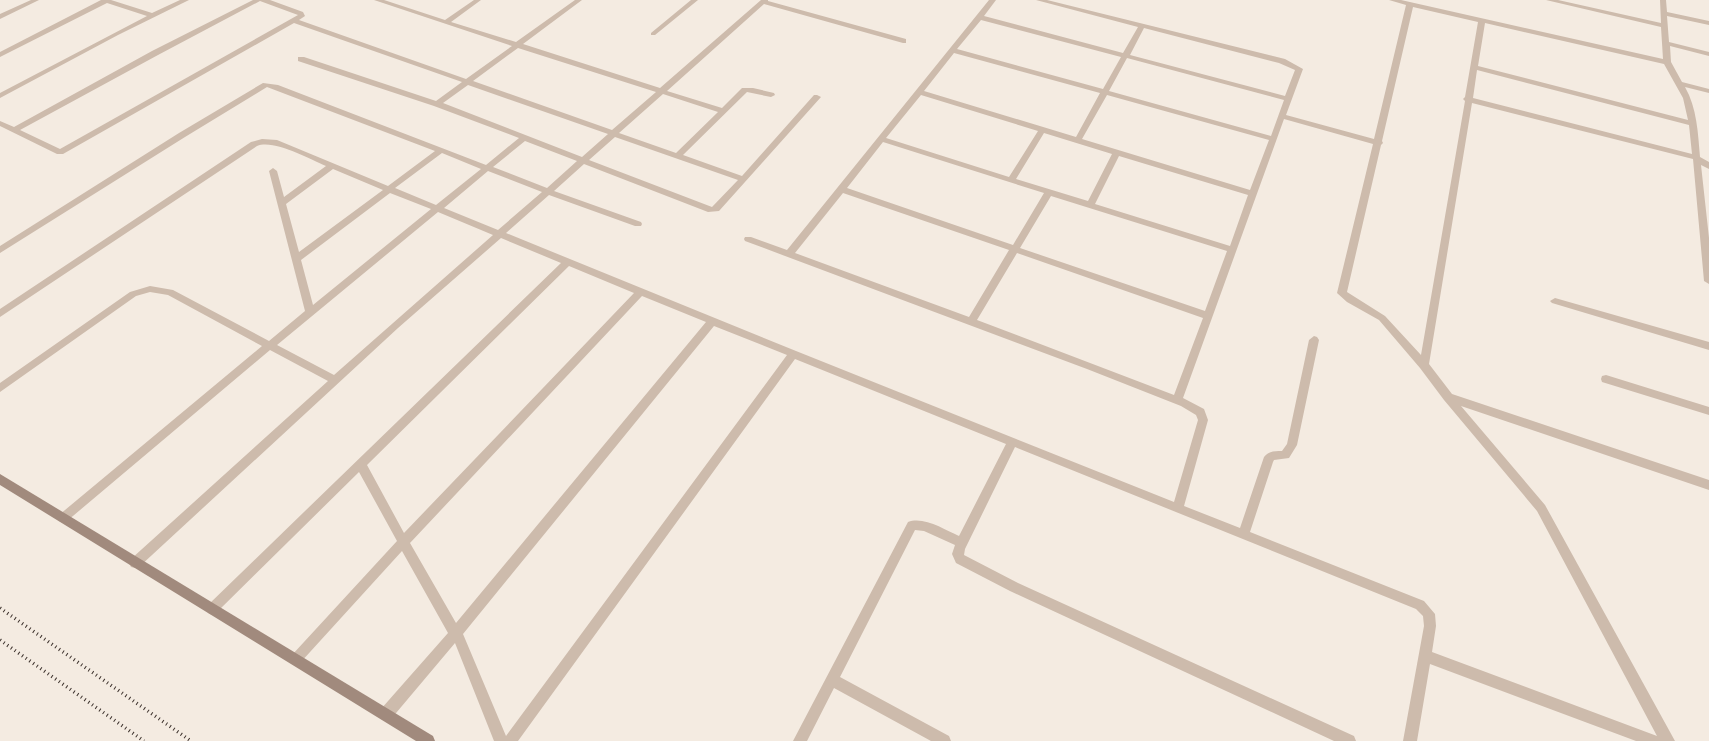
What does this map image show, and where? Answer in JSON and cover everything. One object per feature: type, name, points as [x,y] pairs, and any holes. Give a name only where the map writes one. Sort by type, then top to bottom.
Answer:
[{"type":"street","points":[[0,18],[36,0]]},
{"type":"street","points":[[0,55],[105,0],[152,15]]},
{"type":"street","points":[[0,96],[152,15],[186,0]]},
{"type":"street","points":[[14,130],[155,53],[258,0]]},
{"type":"street","points":[[0,123],[60,152],[302,16],[301,13],[263,0]]},
{"type":"street","points":[[377,0],[393,2],[446,22],[723,111]]},
{"type":"street","points":[[446,22],[478,0]]},
{"type":"street","points":[[437,104],[579,0]]},
{"type":"street","points":[[653,34],[695,0]]},
{"type":"street","points":[[789,254],[993,0]]},
{"type":"street","points":[[1039,0],[1293,65],[1299,71],[1178,401]]},
{"type":"street","points":[[1392,0],[1667,62]]},
{"type":"street","points":[[1550,0],[1664,26]]},
{"type":"street","points":[[1663,0],[1667,62],[1687,98],[1694,124],[1697,158],[1706,211],[1709,281]]},
{"type":"street","points":[[135,563],[334,380],[764,1],[903,41]]},
{"type":"street","points":[[1410,4],[1342,293],[1346,297],[1374,310],[1424,365],[1448,397],[1541,508],[1651,713],[1668,741]]},
{"type":"street","points":[[1664,13],[1709,23]]},
{"type":"street","points":[[979,17],[1289,99]]},
{"type":"street","points":[[1424,365],[1467,99],[1482,20]]},
{"type":"street","points":[[295,21],[743,179]]},
{"type":"street","points":[[1078,140],[1142,26]]},
{"type":"street","points":[[1665,43],[1709,54]]},
{"type":"street","points":[[952,50],[1274,139]]},
{"type":"street","points":[[302,59],[437,104],[711,210],[716,209],[817,97]]},
{"type":"street","points":[[1474,68],[1694,124]]},
{"type":"street","points":[[1680,84],[1709,92]]},
{"type":"street","points":[[0,250],[182,135],[266,85],[351,114],[546,192],[638,224]]},
{"type":"street","points":[[677,156],[747,89],[771,95]]},
{"type":"street","points":[[918,92],[1254,194]]},
{"type":"street","points":[[1467,99],[1697,158],[1709,166]]},
{"type":"street","points":[[1282,116],[1378,143]]},
{"type":"street","points":[[1011,180],[1043,129]]},
{"type":"street","points":[[63,518],[271,344],[524,138]]},
{"type":"street","points":[[881,139],[1233,250]]},
{"type":"street","points":[[0,314],[258,142],[268,140],[793,354],[1420,605],[1428,611],[1430,619],[1410,741]]},
{"type":"street","points":[[296,259],[441,150]]},
{"type":"street","points":[[1090,205],[1117,152]]},
{"type":"street","points":[[281,203],[332,166]]},
{"type":"street","points":[[273,171],[310,312]]},
{"type":"street","points":[[841,189],[1209,316]]},
{"type":"street","points":[[971,322],[1049,192]]},
{"type":"street","points":[[748,239],[1091,366],[1178,401],[1200,412],[1203,420],[1178,508]]},
{"type":"street","points":[[212,609],[567,262]]},
{"type":"street","points":[[0,388],[133,294],[150,289],[170,292],[271,344],[334,380]]},
{"type":"street","points":[[296,660],[403,542],[640,292]]},
{"type":"street","points":[[1555,302],[1709,346]]},
{"type":"street","points":[[386,714],[456,633],[713,321]]},
{"type":"street","points":[[1244,534],[1268,460],[1271,456],[1285,455],[1292,445],[1314,340]]},
{"type":"street","points":[[510,741],[793,354]]},
{"type":"street","points":[[1606,380],[1709,411]]},
{"type":"street","points":[[1448,397],[1709,485]]},
{"type":"street","points":[[1012,442],[962,543],[958,554],[960,559],[1014,587],[1349,741]]},
{"type":"street","points":[[361,465],[403,542],[462,643],[501,741]]},
{"type":"street","points":[[0,479],[428,741]]},
{"type":"street","points":[[800,741],[912,525],[925,526],[962,543]]},
{"type":"street","points":[[1425,656],[1654,741]]},
{"type":"street","points":[[832,680],[944,741]]},
{"type":"railway","points":[[0,608],[191,741]]},
{"type":"railway","points":[[0,640],[144,741]]}]
